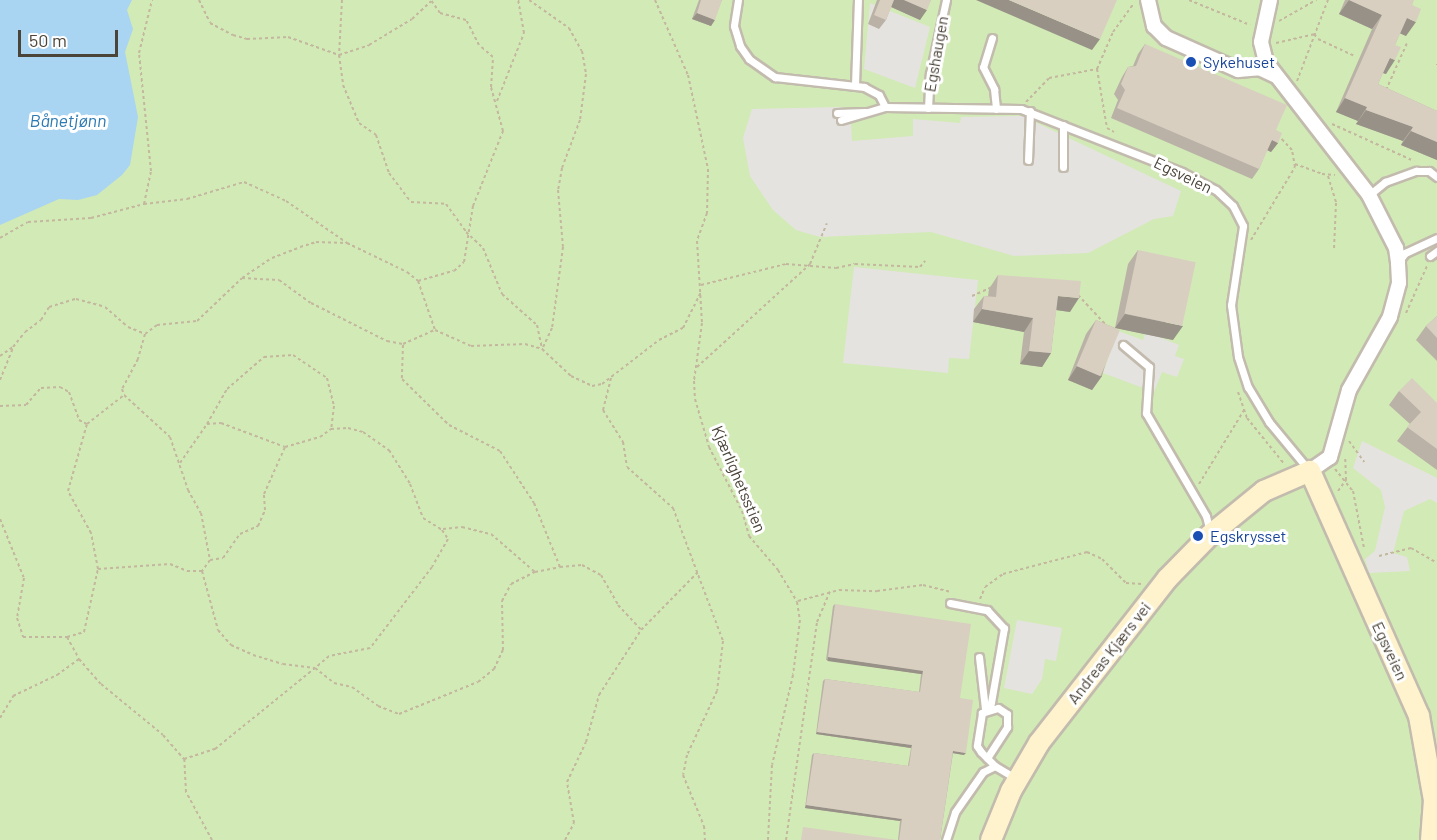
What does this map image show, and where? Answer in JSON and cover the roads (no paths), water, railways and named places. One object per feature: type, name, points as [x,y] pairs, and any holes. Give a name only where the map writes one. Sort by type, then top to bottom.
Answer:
[{"type":"street","points":[[1148,0],[1154,26],[1166,38],[1238,70],[1258,68],[1274,75]]},
{"type":"street","points":[[1270,0],[1261,42],[1274,75],[1369,195],[1396,248],[1398,263],[1396,300],[1384,330],[1352,382],[1318,467]]},
{"type":"street","name":"Andreas Kjærs vei","points":[[991,840],[1018,779],[1058,717],[1167,579],[1210,535],[1279,482],[1318,467]]},
{"type":"street","name":"Egsveien","points":[[1318,467],[1419,716],[1434,800],[1431,840]]},
{"type":"lane","points":[[855,85],[858,0]]},
{"type":"lane","name":"Egshaugen","points":[[928,108],[930,74],[946,0]]},
{"type":"lane","points":[[738,2],[737,38],[745,55],[760,69],[790,81],[855,85],[879,95],[885,107]]},
{"type":"lane","points":[[992,38],[983,67],[994,89],[996,109]]},
{"type":"lane","name":"Egsveien","points":[[839,116],[885,107],[1021,109],[1182,172],[1216,190],[1233,206],[1243,226],[1232,305],[1238,357],[1248,387],[1269,422],[1318,467]]},
{"type":"lane","points":[[1028,160],[1030,111]]},
{"type":"lane","points":[[1063,125],[1063,167]]},
{"type":"lane","points":[[1369,195],[1399,176],[1429,171],[1437,177]]},
{"type":"lane","points":[[1398,263],[1405,253],[1437,238]]},
{"type":"lane","points":[[1430,256],[1437,251]]},
{"type":"lane","points":[[1123,345],[1149,367],[1146,413],[1206,516],[1210,535]]},
{"type":"lane","points":[[950,603],[978,607],[997,616],[1005,631],[988,709],[976,740],[995,766],[1018,779]]},
{"type":"lane","points":[[979,657],[988,709]]},
{"type":"lane","points":[[987,758],[1008,722],[1003,710],[988,709]]},
{"type":"lane","points":[[946,840],[955,812],[983,772],[995,766]]},
{"type":"water","name":"Bånetjønn","points":[[0,0],[132,0],[127,10],[133,29],[125,52],[138,117],[130,165],[122,175],[97,195],[78,200],[59,199],[0,225]]},
{"type":"place","name":"Sykehuset","points":[[1191,62]]},
{"type":"place","name":"Egskrysset","points":[[1198,536]]}]
